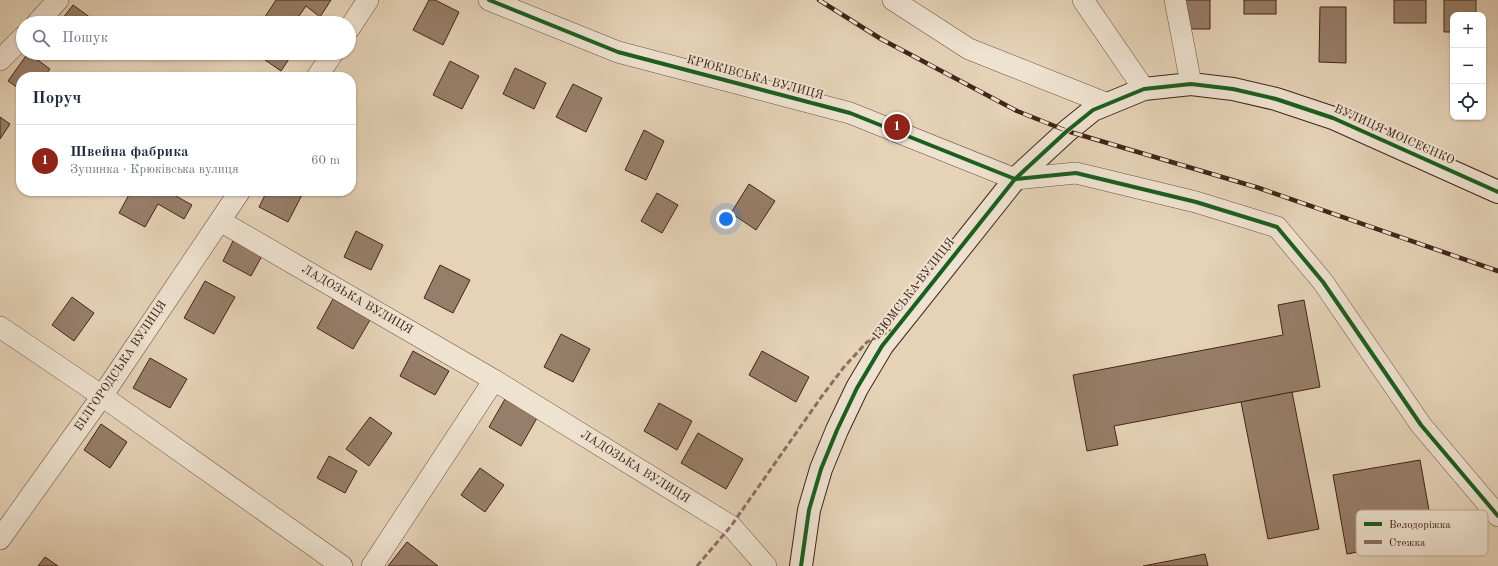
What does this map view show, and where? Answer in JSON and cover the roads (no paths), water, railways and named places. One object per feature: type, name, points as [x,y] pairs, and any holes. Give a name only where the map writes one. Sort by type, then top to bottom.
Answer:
[{"type":"street","points":[[43,16],[58,0]]},
{"type":"street","points":[[356,18],[368,0]]},
{"type":"street","name":"КРЮКІВСЬКА ВУЛИЦЯ","points":[[489,0],[618,52],[850,113],[1015,179]]},
{"type":"street","points":[[892,0],[970,49],[1101,107]]},
{"type":"street","points":[[1083,0],[1144,89]]},
{"type":"street","points":[[1175,0],[1191,84]]},
{"type":"street","points":[[0,60],[16,44]]},
{"type":"street","points":[[320,72],[328,60]]},
{"type":"street","name":"ВУЛИЦЯ МОІСЕЄНКО","points":[[1101,107],[1144,89],[1191,84],[1233,89],[1276,99],[1333,118],[1498,192]]},
{"type":"street","name":"ІЗЮМСЬКА ВУЛИЦЯ","points":[[801,566],[809,510],[821,469],[836,430],[857,388],[882,346],[1015,179],[1067,131],[1101,107]]},
{"type":"street","points":[[1015,179],[1076,173],[1196,202],[1277,227],[1323,282],[1421,425],[1498,516]]},
{"type":"street","name":"БІЛГОРОДСЬКА ВУЛИЦЯ","points":[[0,539],[102,396],[237,196]]},
{"type":"street","name":"ЛАДОЗЬКА ВУЛИЦЯ","points":[[220,221],[494,380],[731,526],[766,566]]},
{"type":"street","points":[[0,327],[102,396],[342,566]]},
{"type":"street","points":[[372,566],[494,380]]},
{"type":"railway","points":[[819,0],[881,39],[1017,111],[1067,131],[1259,188],[1498,271]]},
{"type":"place","name":"Швейна фабрика","points":[[897,127]]}]
